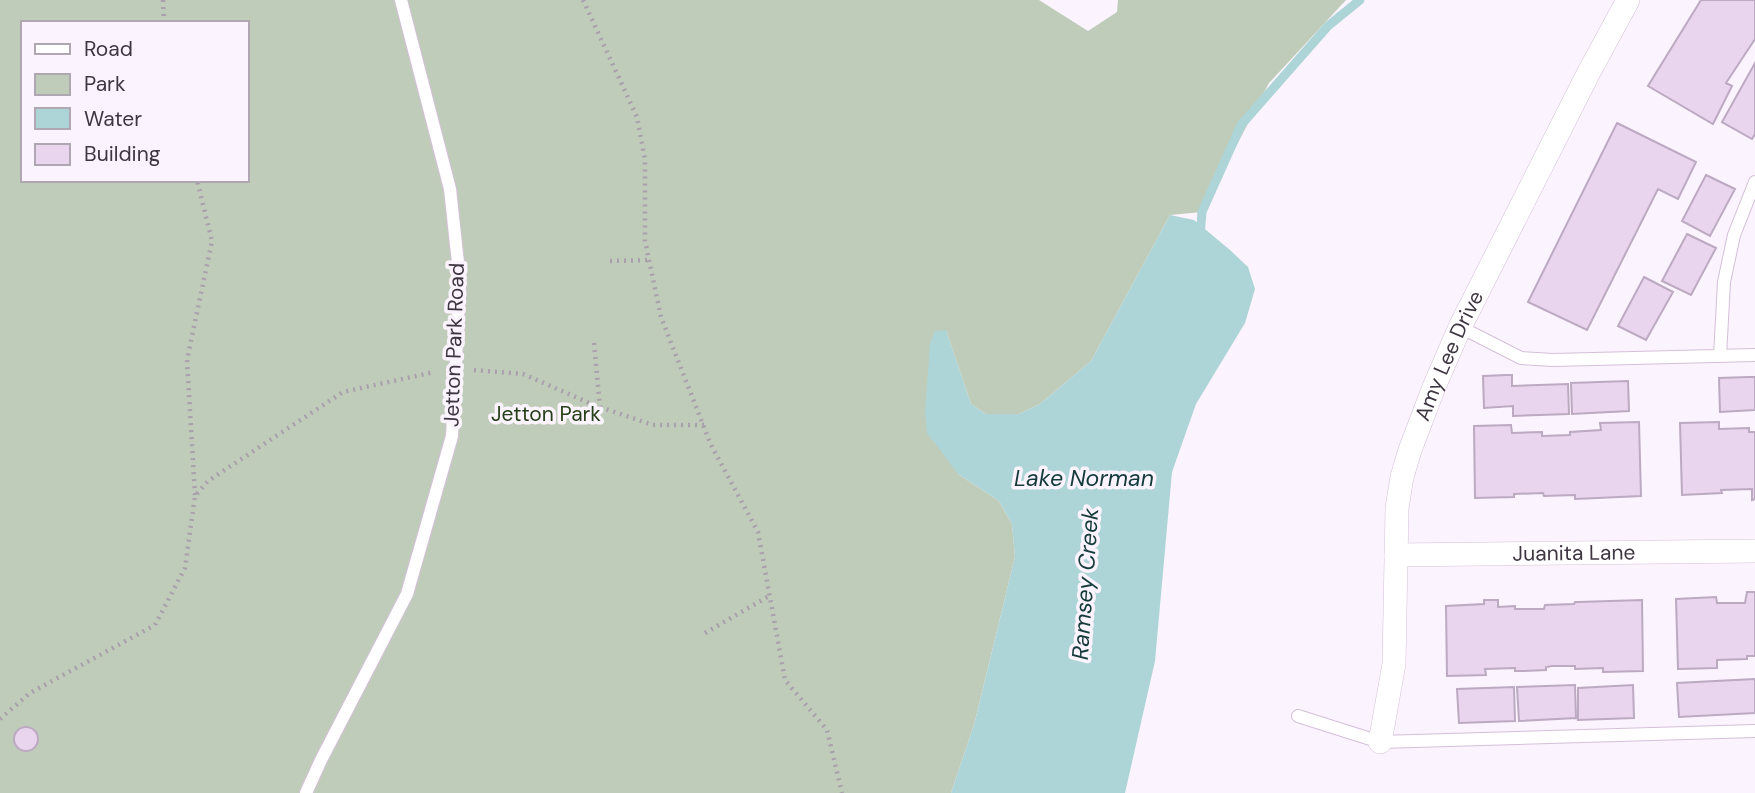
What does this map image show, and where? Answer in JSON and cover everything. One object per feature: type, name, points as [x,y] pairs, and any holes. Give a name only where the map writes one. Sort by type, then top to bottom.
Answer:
[{"type":"street","name":"Amy Lee Drive","points":[[1380,741],[1394,664],[1397,508],[1407,459],[1460,327],[1626,0]]},
{"type":"street","name":"Juanita Lane","points":[[1396,555],[1755,551]]},
{"type":"lane","name":"Jetton Park Road","points":[[306,793],[407,594],[452,436],[460,281],[450,189],[401,0]]},
{"type":"lane","points":[[1720,356],[1726,270],[1734,234],[1755,182]]},
{"type":"lane","points":[[1460,327],[1521,358],[1553,360],[1755,355]]},
{"type":"lane","points":[[1298,716],[1380,741],[1755,731]]},
{"type":"path","points":[[163,0],[164,21]]},
{"type":"path","points":[[583,0],[636,117],[645,160],[645,241],[661,317],[711,445],[758,532],[785,681],[827,730],[842,793]]},
{"type":"path","points":[[0,719],[30,693],[155,625],[185,568],[195,496],[187,360],[212,241],[197,182]]},
{"type":"path","points":[[610,261],[649,260]]},
{"type":"path","points":[[594,343],[600,407]]},
{"type":"path","points":[[195,496],[208,481],[343,392],[455,368],[523,374],[600,407],[653,425],[704,425]]},
{"type":"path","points":[[705,633],[769,596]]},
{"type":"green space","name":"Jetton Park","points":[[0,0],[1039,0],[1088,31],[1117,12],[1118,0],[1346,0],[1269,83],[1202,212],[1170,215],[1091,361],[1040,404],[1019,414],[986,414],[971,404],[946,330],[958,474],[999,501],[1012,524],[1015,557],[974,725],[951,793],[0,793]]},
{"type":"water","name":"Lake Norman","points":[[1170,215],[1194,220],[1230,250],[1248,267],[1255,289],[1245,323],[1196,404],[1172,472],[1155,661],[1125,793],[951,793],[974,725],[1015,557],[1012,524],[999,501],[958,474],[927,433],[925,411],[930,343],[935,331],[946,330],[971,404],[986,414],[1019,414],[1040,404],[1091,361]]},
{"type":"building","points":[[1701,0],[1755,0],[1755,39],[1726,83],[1732,86],[1713,124],[1648,86]]},
{"type":"building","points":[[1755,63],[1755,134],[1752,139],[1722,122]]},
{"type":"building","points":[[1617,123],[1696,162],[1678,199],[1658,189],[1587,330],[1528,302]]},
{"type":"building","points":[[1706,175],[1735,189],[1710,236],[1682,221]]},
{"type":"building","points":[[1687,234],[1716,248],[1691,295],[1662,281]]},
{"type":"building","points":[[1644,277],[1673,292],[1646,340],[1618,326]]},
{"type":"building","points":[[1512,375],[1512,386],[1568,384],[1569,414],[1513,416],[1513,406],[1484,408],[1483,376]]},
{"type":"building","points":[[1755,377],[1755,410],[1720,412],[1719,378]]},
{"type":"building","points":[[1628,381],[1629,411],[1572,414],[1571,383]]},
{"type":"building","points":[[1639,422],[1641,496],[1575,499],[1575,495],[1544,496],[1543,493],[1475,498],[1474,426],[1511,425],[1512,433],[1542,432],[1542,436],[1601,430],[1600,423]]},
{"type":"building","points":[[1719,422],[1719,429],[1749,428],[1749,432],[1755,432],[1755,499],[1752,500],[1752,489],[1682,495],[1680,423]]},
{"type":"building","points":[[1747,592],[1755,592],[1755,656],[1747,656],[1747,659],[1717,660],[1717,668],[1678,669],[1676,599],[1716,597],[1717,603],[1745,603]]},
{"type":"building","points":[[1484,600],[1498,600],[1498,607],[1544,609],[1545,605],[1575,602],[1642,600],[1643,671],[1603,672],[1603,668],[1552,666],[1546,667],[1546,670],[1485,669],[1486,675],[1447,676],[1446,606],[1484,604]]},
{"type":"building","points":[[1755,679],[1755,713],[1679,717],[1677,683]]},
{"type":"building","points":[[1575,685],[1576,718],[1519,721],[1517,687]]},
{"type":"building","points":[[1633,685],[1634,718],[1578,720],[1578,688]]},
{"type":"building","points":[[1514,687],[1515,721],[1459,723],[1457,689]]},
{"type":"building","points":[[26,727],[34,731],[38,739],[34,747],[26,751],[18,747],[14,739],[18,731]]},
{"type":"waterway","name":"Ramsey Creek","points":[[1200,237],[1202,212],[1241,125],[1328,26],[1360,0]]}]
